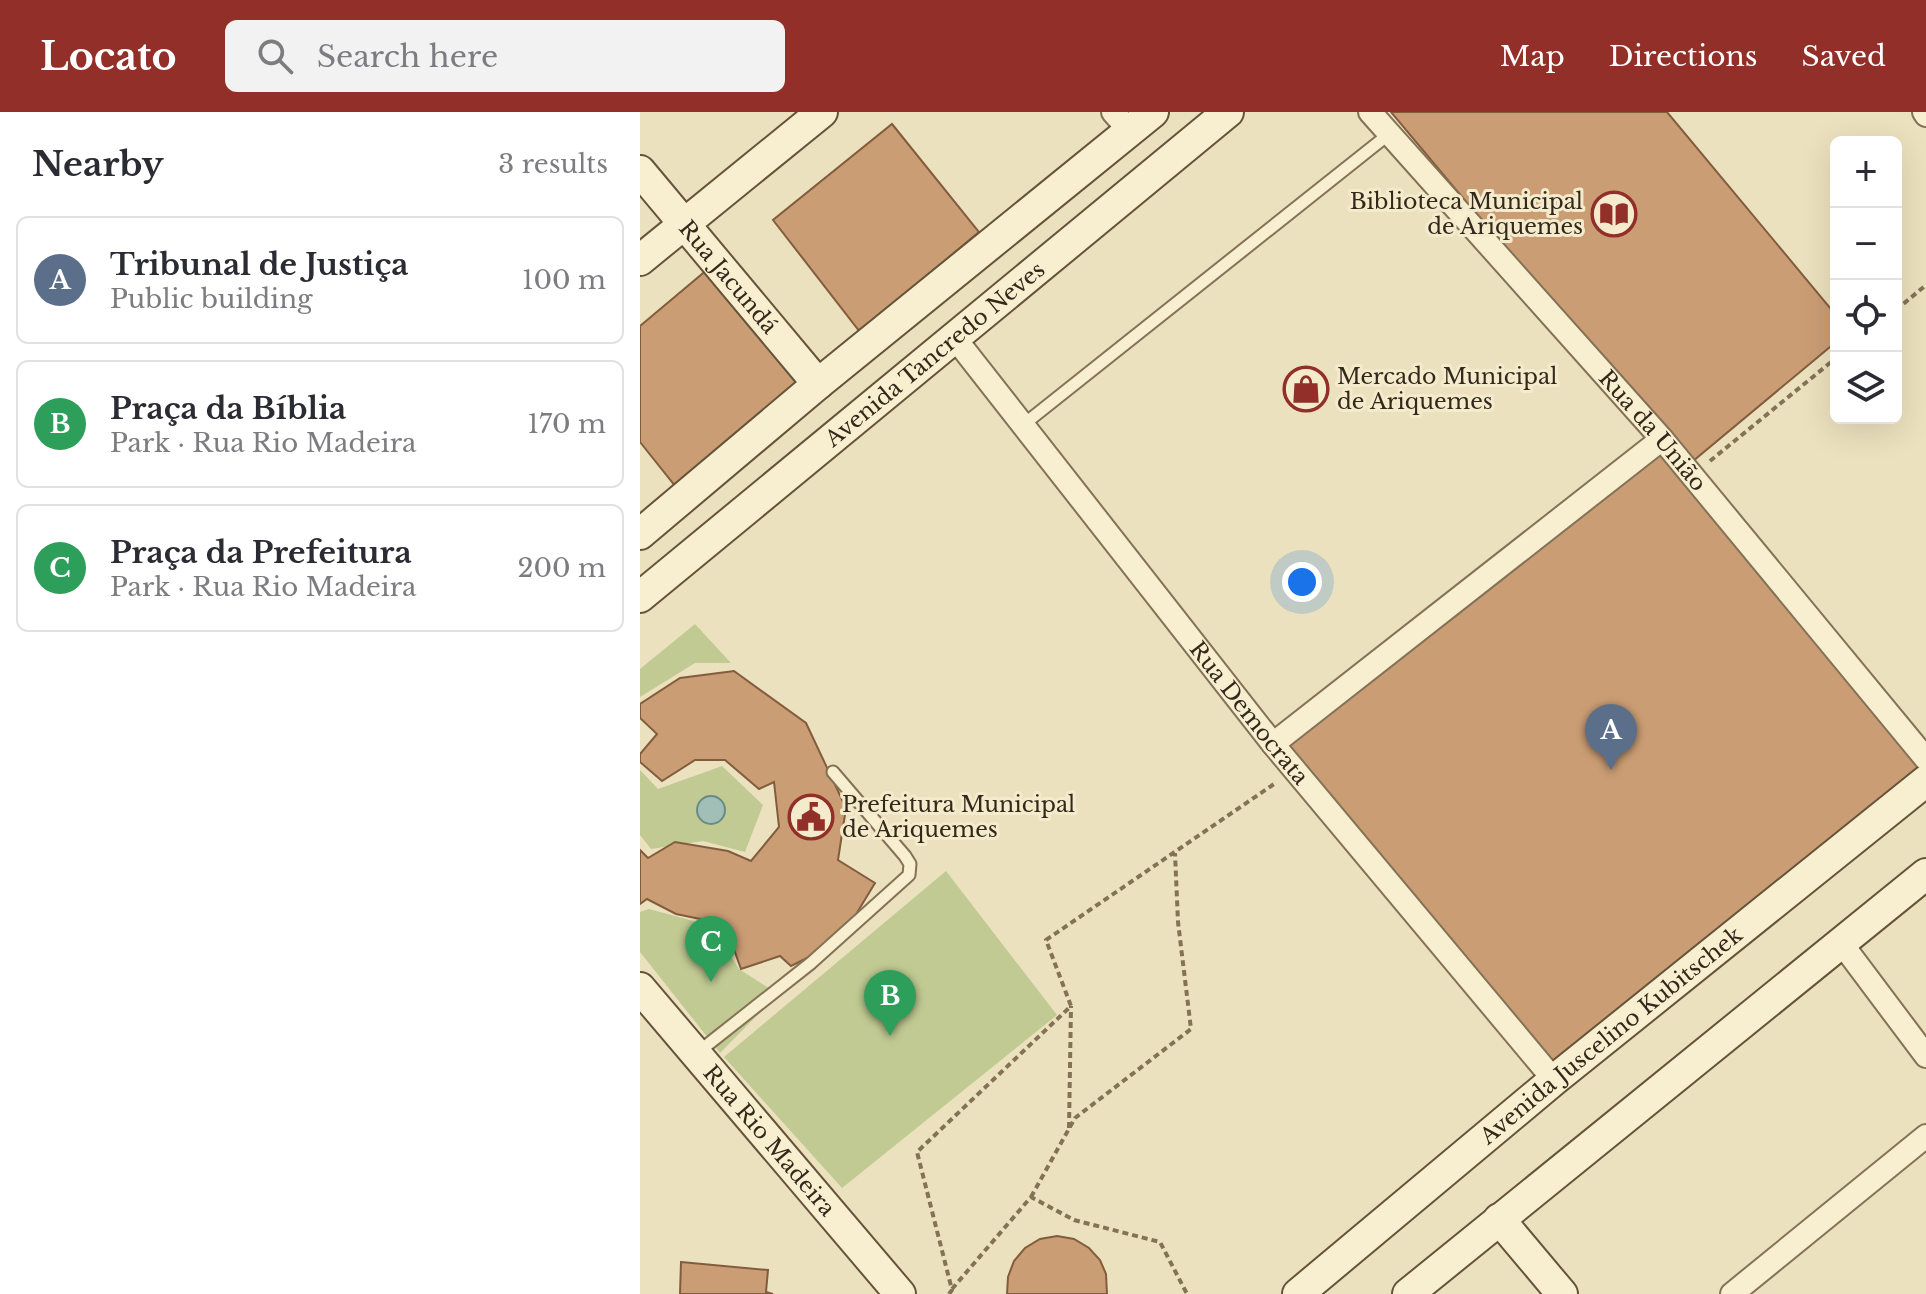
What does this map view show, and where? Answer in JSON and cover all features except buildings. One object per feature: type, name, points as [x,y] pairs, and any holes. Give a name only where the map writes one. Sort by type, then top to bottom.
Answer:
[{"type":"main road","points":[[640,260],[822,112]]},
{"type":"main road","points":[[640,534],[1121,121],[1153,112]]},
{"type":"main road","name":"Avenida Tancredo Neves","points":[[640,597],[1228,112]]},
{"type":"main road","name":"Rua Jacundá","points":[[640,171],[818,384]]},
{"type":"main road","points":[[717,471],[745,508]]},
{"type":"main road","name":"Avenida Juscelino Kubitschek","points":[[1298,1294],[1554,1080],[1926,781]]},
{"type":"main road","points":[[1408,1294],[1926,874]]},
{"type":"main road","name":"Rua Rio Madeira","points":[[640,988],[900,1294]]},
{"type":"main road","points":[[1499,1219],[1562,1294]]},
{"type":"street","name":"Rua da União","points":[[1370,112],[1662,439],[1926,759]]},
{"type":"street","name":"Rua Democrata","points":[[954,337],[1273,744],[1554,1080]]},
{"type":"street","points":[[1273,744],[1662,439]]},
{"type":"street","points":[[1842,944],[1926,1056]]},
{"type":"street","points":[[1732,1294],[1926,1136]]},
{"type":"lane","points":[[1023,425],[1389,134]]},
{"type":"lane","points":[[697,1053],[811,963],[909,875],[910,864],[905,856],[833,772]]},
{"type":"path","points":[[1902,305],[1926,285]]},
{"type":"path","points":[[1692,475],[1830,363]]},
{"type":"path","points":[[1069,1130],[1071,1006],[1046,940],[1295,770]]},
{"type":"path","points":[[951,1292],[1031,1197],[1075,1118],[1191,1029],[1178,922],[1175,851]]},
{"type":"path","points":[[951,1292],[917,1152],[1071,1006]]},
{"type":"path","points":[[1031,1197],[1074,1220],[1160,1242],[1187,1294]]},
{"type":"green space","points":[[695,624],[731,663],[695,663],[640,697],[640,669]]},
{"type":"green space","points":[[722,766],[763,805],[745,852],[703,841],[651,849],[640,835],[640,770],[658,789]]},
{"type":"green space","points":[[946,871],[1057,1015],[842,1188],[724,1057]]},
{"type":"green space","points":[[649,909],[712,926],[739,969],[778,994],[720,1053],[640,952],[640,912]]},
{"type":"water","points":[[711,796],[721,800],[725,810],[721,820],[711,824],[701,820],[697,810],[701,800]]},
{"type":"place","name":"Biblioteca Municipal de Ariquemes","points":[[1614,214]]},
{"type":"place","name":"Mercado Municipal de Ariquemes","points":[[1306,389]]},
{"type":"place","name":"Tribunal de Justiça","points":[[1611,770]]},
{"type":"place","name":"Prefeitura Municipal de Ariquemes","points":[[811,817]]},
{"type":"place","name":"Praça da Prefeitura","points":[[711,982]]},
{"type":"place","name":"Praça da Bíblia","points":[[890,1036]]}]
